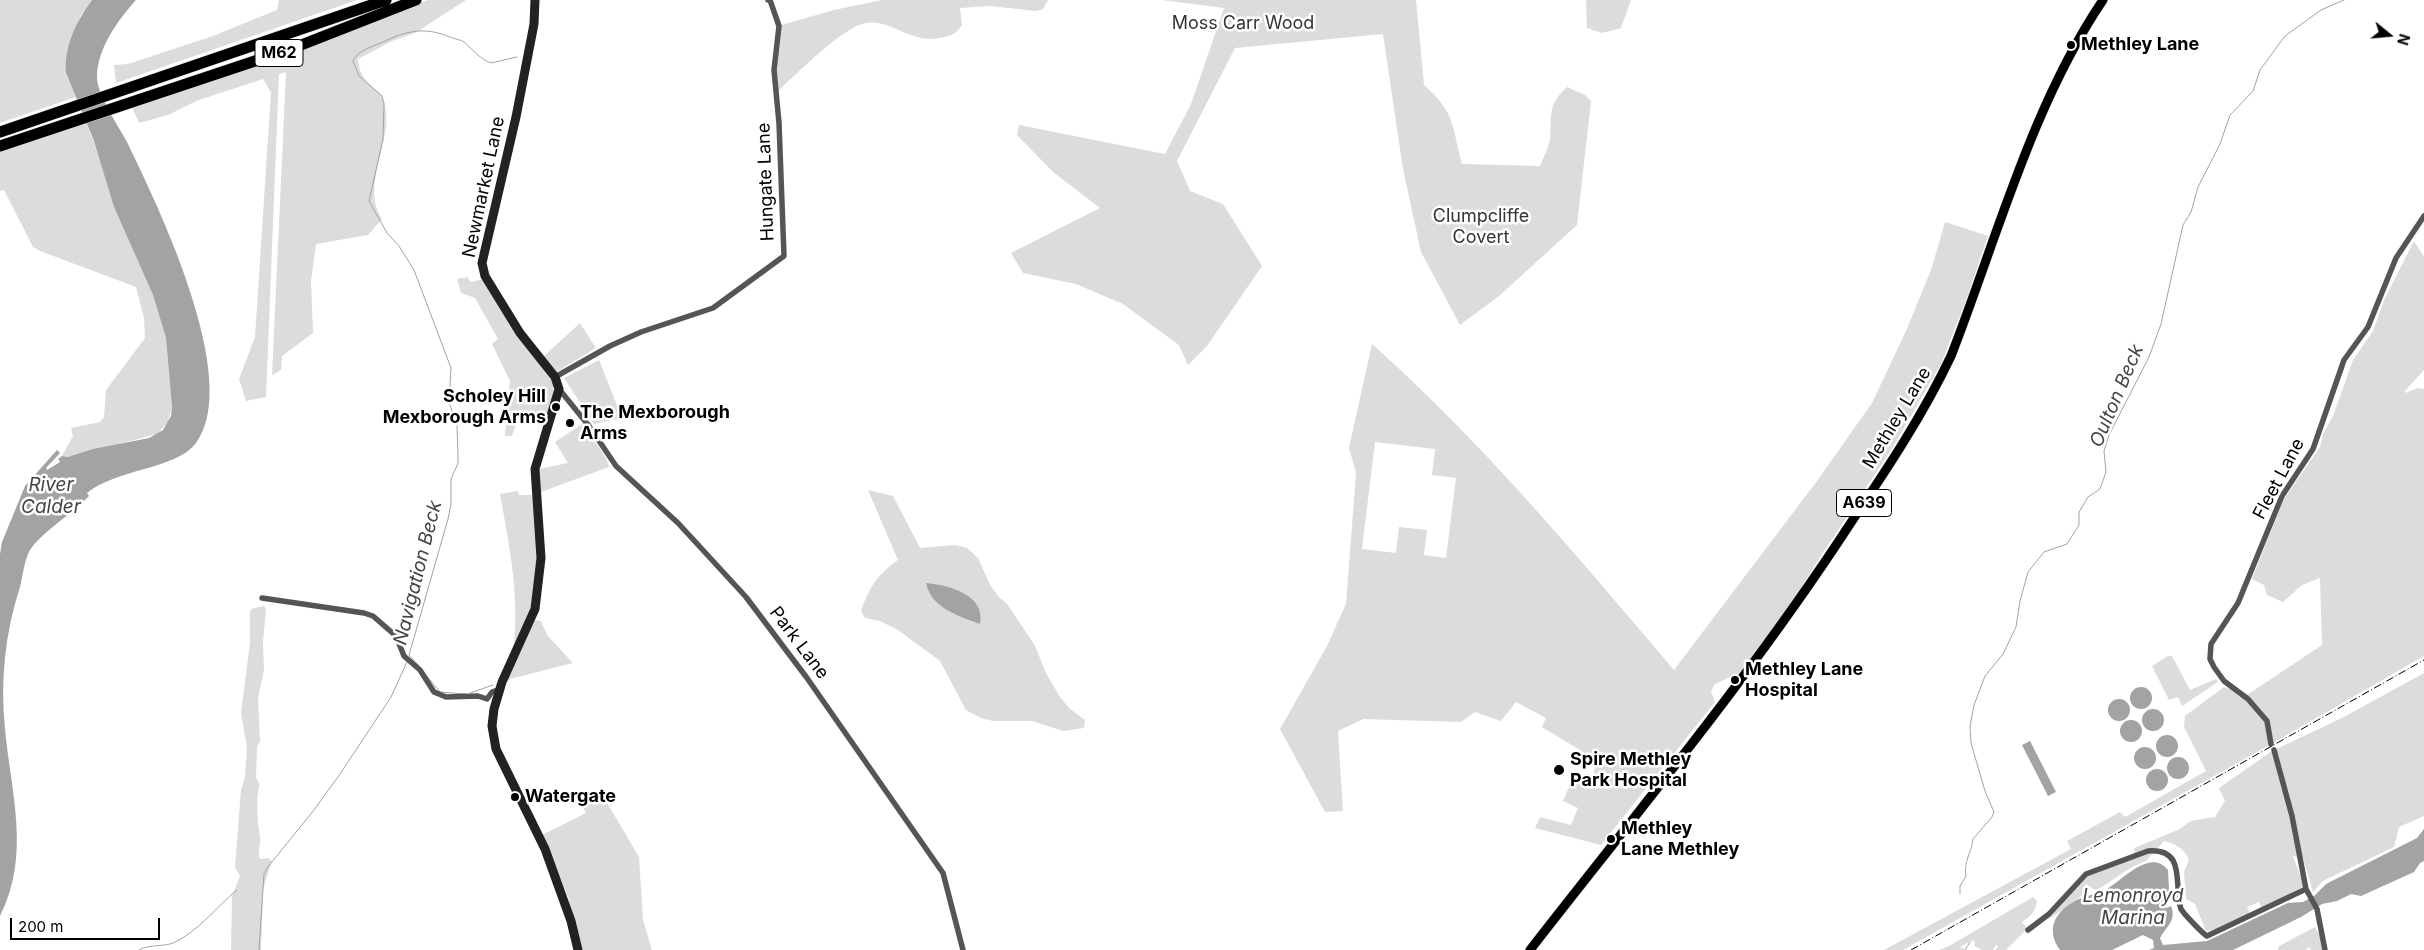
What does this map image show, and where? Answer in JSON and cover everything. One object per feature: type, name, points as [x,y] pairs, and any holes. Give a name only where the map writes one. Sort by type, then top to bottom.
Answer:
[{"type":"highway","name":"M62","points":[[0,132],[386,0]]},
{"type":"highway","name":"M62","points":[[0,146],[291,49],[416,0]]},
{"type":"main road","name":"Newmarket Lane","points":[[535,0],[534,24],[516,117],[482,263],[485,276],[520,333],[555,377],[559,389]]},
{"type":"main road","name":"Methley Lane","points":[[1530,950],[1803,597],[1916,423],[1934,392],[1951,356],[2055,83],[2080,35],[2102,0]]},
{"type":"main road","points":[[559,389],[535,469],[542,558],[535,609],[500,689],[494,709],[492,726],[496,749],[545,849],[571,921],[578,950]]},
{"type":"street","name":"Hungate Lane","points":[[555,377],[610,346],[641,332],[713,308],[784,256],[779,123],[774,70],[779,26],[770,0],[768,0]]},
{"type":"street","name":"Fleet Lane","points":[[2325,950],[2317,909],[2308,892],[2292,816],[2267,721],[2248,699],[2224,681],[2210,659],[2211,644],[2238,603],[2282,496],[2313,449],[2344,360],[2368,327],[2396,258],[2424,216]]},
{"type":"street","name":"Park Lane","points":[[559,389],[589,426],[616,466],[678,523],[746,597],[807,678],[942,873],[963,950]]},
{"type":"street","points":[[262,598],[364,613],[373,616],[396,636],[404,656],[420,670],[434,692],[446,697],[478,696],[487,700],[494,709]]},
{"type":"street","points":[[487,700],[492,692],[500,689]]},
{"type":"street","points":[[2028,930],[2049,914],[2086,874],[2148,851],[2158,851],[2174,862],[2178,870],[2182,911],[2207,936],[2308,892]]},
{"type":"green space","points":[[0,0],[92,0],[81,15],[66,74],[76,97],[0,123]]},
{"type":"green space","points":[[279,0],[357,0],[116,83],[114,65],[128,64],[213,36],[277,10]]},
{"type":"green space","points":[[428,0],[466,0],[415,33],[392,41],[358,59],[365,79],[380,93],[385,104],[386,125],[374,194],[376,207],[382,219],[368,235],[316,244],[311,281],[313,333],[282,356],[281,370],[272,375],[286,72],[279,74],[266,397],[246,401],[239,379],[255,337],[271,92],[263,79],[196,101],[168,115],[139,123],[132,107]]},
{"type":"green space","points":[[882,0],[1048,0],[1043,9],[1036,11],[990,6],[960,8],[962,25],[958,30],[950,35],[932,39],[912,35],[884,24],[866,23],[845,33],[832,42],[778,91],[776,68],[781,25],[834,10]]},
{"type":"green space","points":[[1162,0],[1416,0],[1424,85],[1442,103],[1451,120],[1462,164],[1540,166],[1550,139],[1551,117],[1556,99],[1567,87],[1585,95],[1591,101],[1577,225],[1499,296],[1460,325],[1421,252],[1403,169],[1383,34],[1235,48],[1177,161],[1190,191],[1223,204],[1262,266],[1207,346],[1188,365],[1179,345],[1123,304],[1076,284],[1023,273],[1011,253],[1100,208],[1053,172],[1017,135],[1019,125],[1165,154],[1191,104],[1224,8]]},
{"type":"green space","points":[[1586,0],[1631,0],[1621,28],[1602,33],[1587,28]]},
{"type":"green space","points":[[86,122],[100,158],[114,207],[153,295],[166,338],[172,407],[168,422],[157,434],[68,457],[62,456],[73,436],[71,428],[100,422],[104,417],[106,390],[145,338],[144,318],[136,287],[33,247],[4,190],[0,191],[0,152]]},
{"type":"green space","points":[[1945,222],[1988,236],[1965,303],[1941,364],[1893,447],[1785,614],[1739,673],[1715,684],[1711,691],[1715,702],[1601,845],[1535,828],[1540,817],[1571,825],[1578,808],[1563,801],[1573,778],[1589,784],[1598,761],[1542,727],[1546,718],[1516,702],[1501,721],[1475,712],[1461,722],[1363,719],[1338,731],[1343,811],[1325,812],[1280,729],[1327,646],[1346,604],[1356,473],[1349,448],[1372,344],[1453,421],[1529,502],[1674,670],[1817,481],[1872,403],[1906,331],[1931,270]],"holes":[[[1375,442],[1435,449],[1432,475],[1456,478],[1446,558],[1424,555],[1427,530],[1399,527],[1396,553],[1362,549]]]},
{"type":"green space","points":[[2414,241],[2424,257],[2424,370],[2405,391],[2406,393],[2417,388],[2424,389],[2424,656],[2273,743],[1903,950],[1884,950],[2071,849],[2067,841],[2120,812],[2125,817],[2206,771],[2184,727],[2185,716],[2224,687],[2247,695],[2322,645],[2320,578],[2302,585],[2283,602],[2267,595],[2264,585],[2252,579],[2284,499],[2320,447],[2323,434],[2333,416],[2353,360],[2373,331],[2385,298]]},
{"type":"green space","points":[[467,277],[471,282],[483,279],[553,383],[554,394],[546,418],[521,410],[512,436],[505,436],[510,381],[492,344],[498,339],[475,298],[461,293],[457,279]]},
{"type":"green space","points":[[580,323],[596,348],[556,372],[543,357]]},
{"type":"green space","points":[[599,360],[622,418],[594,424],[564,378]]},
{"type":"green space","points":[[582,424],[605,456],[609,467],[541,492],[539,469],[568,463],[555,442]]},
{"type":"green space","points":[[868,490],[893,496],[920,548],[955,545],[967,548],[978,558],[990,585],[1007,604],[1034,644],[1047,675],[1060,697],[1070,709],[1085,720],[1084,728],[1063,731],[1032,721],[993,721],[981,718],[966,710],[940,661],[898,630],[880,621],[865,618],[861,611],[871,588],[879,576],[898,560]]},
{"type":"green space","points":[[518,491],[519,495],[533,495],[538,550],[532,608],[516,643],[514,643],[514,587],[510,550],[500,494]]},
{"type":"green space","points":[[264,606],[266,609],[263,643],[264,670],[258,698],[260,741],[257,747],[256,778],[260,785],[257,803],[260,840],[259,857],[261,859],[268,858],[272,861],[263,889],[261,950],[231,950],[232,896],[240,876],[235,867],[241,790],[245,777],[247,748],[241,713],[250,643],[250,613],[251,609]]},
{"type":"green space","points":[[535,620],[541,621],[547,635],[573,663],[510,679],[505,684]]},
{"type":"green space","points":[[2168,656],[2172,656],[2190,690],[2216,679],[2218,682],[2182,706],[2178,697],[2169,700],[2152,666]]},
{"type":"green space","points":[[2424,673],[2424,816],[2399,827],[2394,847],[2323,881],[2313,892],[2303,858],[2293,856],[2304,886],[2262,909],[2259,902],[2247,907],[2250,914],[2216,930],[2206,931],[2195,904],[2186,899],[2184,872],[2189,860],[2185,852],[2179,847],[2164,841],[2146,861],[2132,867],[2100,888],[2095,890],[2086,884],[2086,893],[2049,919],[2082,879],[2135,856],[2134,848],[2178,830],[2191,821],[2215,817],[2225,801],[2219,788],[2272,751],[2342,718]]},
{"type":"green space","points":[[603,796],[639,857],[643,920],[652,950],[582,950],[568,897],[542,835],[586,813],[583,807]]},
{"type":"green space","points":[[2033,897],[2037,901],[2034,911],[2022,922],[2027,929],[2006,950],[1996,950],[1998,946],[1996,945],[1993,950],[1982,950],[1974,946],[1973,940],[1960,947],[1966,950],[1939,950],[1949,946]]},
{"type":"green space","points":[[2315,927],[2321,938],[2322,950],[2311,950],[2309,947],[2306,950],[2278,950],[2279,946]]},
{"type":"water","name":"River Calder","points":[[92,0],[136,0],[122,17],[105,46],[98,66],[98,84],[104,101],[127,142],[157,206],[190,292],[203,336],[209,378],[208,415],[196,443],[187,452],[161,464],[99,485],[87,493],[89,496],[83,502],[41,537],[28,554],[7,639],[5,657],[3,693],[5,729],[14,800],[17,847],[15,870],[0,916],[0,554],[2,542],[25,486],[57,450],[60,453],[46,468],[47,470],[60,462],[58,459],[62,456],[68,457],[93,449],[149,438],[163,430],[171,416],[172,407],[166,338],[153,295],[114,207],[94,141],[66,73],[67,53],[72,35]]},
{"type":"water","points":[[926,583],[955,589],[972,599],[980,614],[980,624],[955,614],[940,605],[929,592]]},
{"type":"water","points":[[2141,687],[2149,690],[2152,698],[2149,706],[2141,709],[2133,706],[2130,698],[2133,690]]},
{"type":"water","points":[[2119,699],[2127,702],[2130,710],[2127,718],[2119,721],[2111,718],[2108,710],[2111,702]]},
{"type":"water","points":[[2153,709],[2161,712],[2164,720],[2161,728],[2153,731],[2145,728],[2142,720],[2145,712]]},
{"type":"water","points":[[2131,720],[2139,723],[2142,731],[2139,739],[2131,742],[2123,739],[2120,731],[2123,723]]},
{"type":"water","points":[[2167,735],[2175,738],[2178,746],[2175,754],[2167,757],[2159,754],[2156,746],[2159,738]]},
{"type":"water","points":[[2030,741],[2056,792],[2048,796],[2022,745]]},
{"type":"water","points":[[2145,747],[2153,750],[2156,758],[2153,766],[2145,769],[2137,766],[2134,758],[2137,750]]},
{"type":"water","points":[[2178,757],[2186,760],[2189,768],[2186,776],[2178,779],[2170,776],[2167,768],[2170,760]]},
{"type":"water","points":[[2157,769],[2165,772],[2168,780],[2165,788],[2157,791],[2149,788],[2146,780],[2149,772]]},
{"type":"water","name":"Lemonroyd Marina","points":[[2424,829],[2424,861],[2420,863],[2414,872],[2361,896],[2351,894],[2337,901],[2322,904],[2301,917],[2233,950],[2149,950],[2154,948],[2153,940],[2143,935],[2112,950],[2060,950],[2055,942],[2053,927],[2055,920],[2064,908],[2079,899],[2105,890],[2136,868],[2145,864],[2153,862],[2161,864],[2168,870],[2169,890],[2163,905],[2167,908],[2171,906],[2173,915],[2160,938],[2163,945],[2207,941],[2288,903],[2303,902],[2314,896],[2326,884],[2417,838]]},
{"type":"waterway","name":"Oulton Beck","points":[[1960,894],[1960,886],[1966,876],[1965,871],[1973,839],[1994,812],[1985,791],[1971,743],[1970,726],[1974,705],[1985,676],[2003,654],[2016,627],[2020,601],[2028,572],[2044,552],[2067,544],[2079,525],[2079,512],[2088,497],[2100,489],[2106,472],[2104,451],[2109,435],[2149,357],[2161,324],[2183,225],[2191,212],[2198,187],[2220,144],[2230,115],[2253,91],[2260,70],[2285,36],[2321,10],[2344,0]]},
{"type":"waterway","points":[[419,666],[409,655],[448,519],[451,504],[451,479],[458,463],[457,426],[449,402],[451,368],[414,270],[399,246],[387,233],[369,201],[383,139],[384,104],[382,96],[359,76],[353,61],[361,52],[369,48],[399,35],[415,31],[431,32],[463,41],[487,62],[491,63],[517,57]]},
{"type":"waterway","points":[[259,950],[264,874],[267,868],[314,810],[340,774],[391,697],[407,662]]},
{"type":"waterway","name":"Navigation Beck","points":[[426,675],[440,692],[466,694]]},
{"type":"waterway","name":"Navigation Beck","points":[[470,693],[493,685]]},
{"type":"waterway","points":[[139,950],[173,943],[182,938],[199,926],[237,890]]},
{"type":"waterway","name":"Oulton Beck","points":[[1965,950],[1970,942]]},
{"type":"railway","points":[[1911,950],[2424,660]]},
{"type":"place","name":"Methley Lane","points":[[2071,45]]},
{"type":"place","name":"Scholey Hill Mexborough Arms","points":[[556,407]]},
{"type":"place","name":"The Mexborough Arms","points":[[570,423]]},
{"type":"place","name":"Methley Lane Hospital","points":[[1735,680]]},
{"type":"place","name":"Spire Methley Park Hospital","points":[[1559,770]]},
{"type":"place","name":"Watergate","points":[[515,797]]},
{"type":"place","name":"Methley Lane Methley","points":[[1611,839]]},
{"type":"park label","name":"Moss Carr Wood","points":[[1243,24]]},
{"type":"park label","name":"Clumpcliffe Covert","points":[[1481,227]]}]
